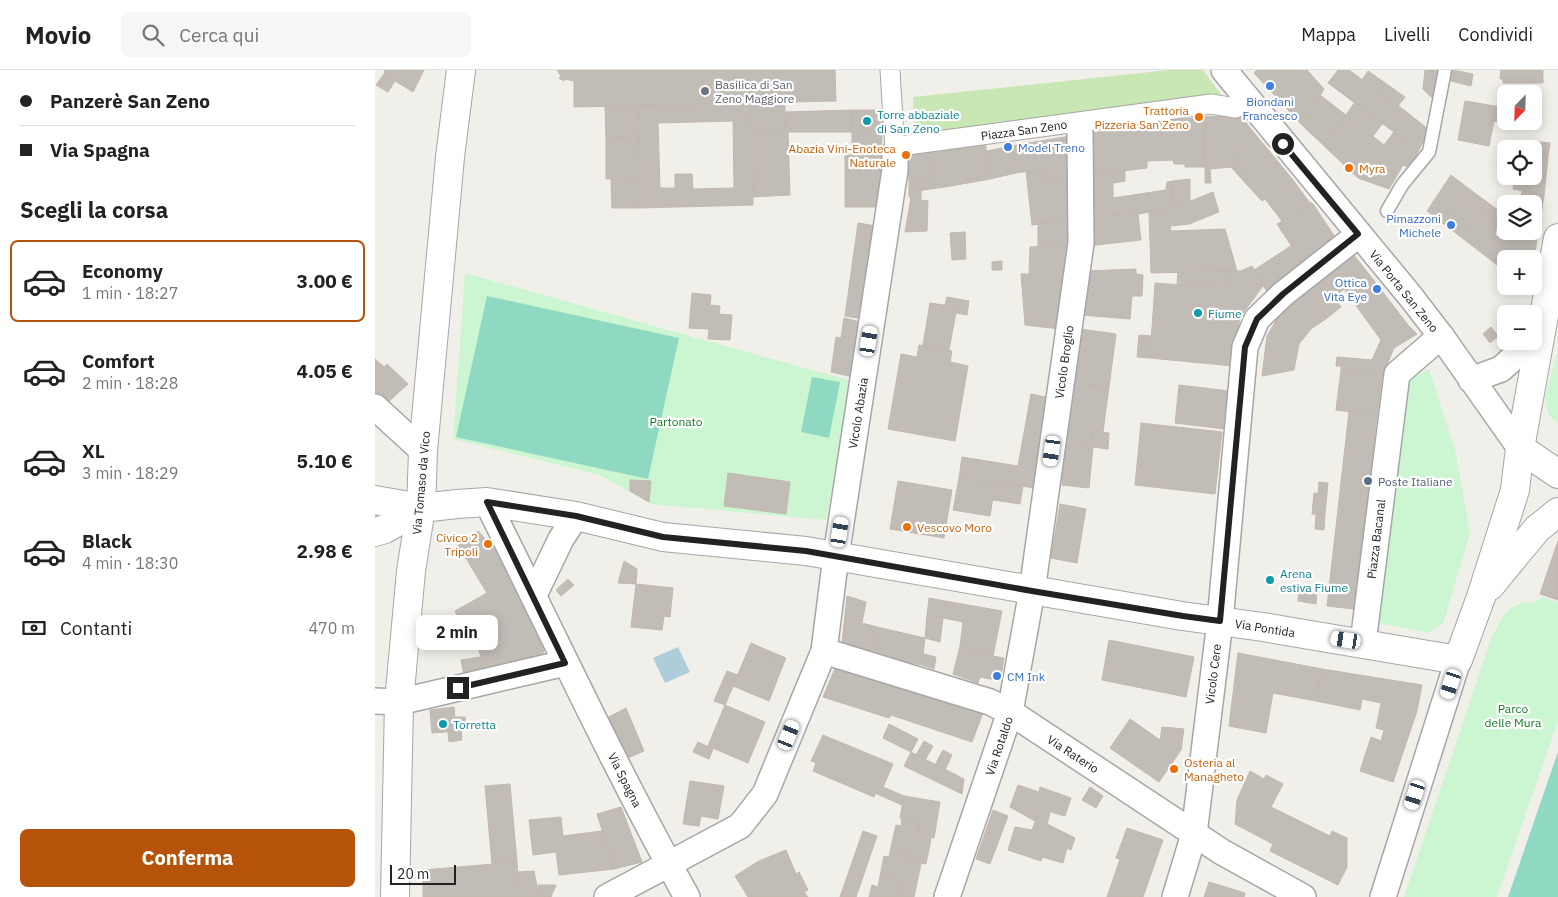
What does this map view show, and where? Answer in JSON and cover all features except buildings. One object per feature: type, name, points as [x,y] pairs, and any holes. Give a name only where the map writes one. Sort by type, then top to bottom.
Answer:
[{"type":"street","name":"Via Tomaso da Vico","points":[[395,897],[387,702],[421,508],[423,451],[461,70]]},
{"type":"street","points":[[890,70],[895,152]]},
{"type":"street","name":"Via Porta San Zeno","points":[[1224,70],[1441,336],[1520,448]]},
{"type":"street","name":"Piazza San Zeno","points":[[895,152],[900,146],[1211,104],[1236,108]]},
{"type":"street","name":"Vicolo Broglio","points":[[1032,591],[1081,243],[1080,132]]},
{"type":"street","name":"Vicolo Abazia","points":[[607,897],[740,826],[765,794],[824,651],[836,556],[895,170],[895,152]]},
{"type":"street","name":"Vicolo Cere","points":[[1175,897],[1194,834],[1220,621],[1245,347],[1257,319],[1263,313],[1283,294],[1358,234]]},
{"type":"street","points":[[1542,310],[1558,238]]},
{"type":"street","name":"Piazza Bacanal","points":[[1363,643],[1397,374],[1441,336]]},
{"type":"street","points":[[1471,380],[1501,369],[1522,350]]},
{"type":"street","points":[[1383,897],[1458,660],[1481,597],[1515,490],[1534,350]]},
{"type":"street","points":[[375,407],[423,451]]},
{"type":"street","points":[[1520,448],[1558,474]]},
{"type":"street","name":"Via Pontida","points":[[375,500],[421,508],[487,502],[576,516],[663,537],[806,551],[1032,591],[1363,643],[1458,660]]},
{"type":"street","name":"Via Spagna","points":[[487,502],[534,595],[565,663],[668,864],[687,897]]},
{"type":"street","name":"Via Pontida","points":[[375,532],[385,529],[421,508]]},
{"type":"street","points":[[1481,597],[1537,529],[1558,512]]},
{"type":"street","points":[[534,595],[541,577],[561,539],[576,516]]},
{"type":"street","name":"Via Rotaldo","points":[[947,897],[1010,712],[1032,591]]},
{"type":"street","points":[[1426,654],[1469,629]]},
{"type":"street","name":"Via Raterio","points":[[824,651],[990,702],[1010,712],[1222,852],[1303,897]]},
{"type":"street","points":[[387,702],[565,663]]},
{"type":"lane","points":[[1387,210],[1402,185],[1429,152],[1445,70]]},
{"type":"green space","points":[[1169,70],[1203,70],[1225,100],[914,141],[913,97]]},
{"type":"green space","name":"Partonato","points":[[465,273],[851,381],[826,520],[651,504],[600,475],[453,439]]},
{"type":"green space","points":[[487,296],[679,338],[648,479],[456,437]]},
{"type":"green space","points":[[1558,350],[1558,424],[1549,415],[1545,398]]},
{"type":"green space","points":[[1429,369],[1455,449],[1470,533],[1443,624],[1429,633],[1373,622],[1408,381]]},
{"type":"green space","points":[[812,377],[840,382],[829,438],[801,432]]},
{"type":"green space","name":"Parco delle Mura","points":[[1542,597],[1558,602],[1558,721],[1497,897],[1404,897],[1491,639],[1509,609],[1519,604],[1535,602]]},
{"type":"green space","points":[[1558,752],[1558,897],[1508,897]]},
{"type":"water","points":[[678,647],[690,672],[665,683],[653,658]]},
{"type":"place","name":"Biondani Francesco","points":[[1270,86]]},
{"type":"place","name":"Basilica di San Zeno Maggiore","points":[[705,91]]},
{"type":"place","name":"Trattoria Pizzeria San Zeno","points":[[1199,117]]},
{"type":"place","name":"Torre abbaziale di San Zeno","points":[[867,121]]},
{"type":"place","name":"Model Treno","points":[[1008,147]]},
{"type":"place","name":"Abazia Vini-Enoteca Naturale","points":[[906,155]]},
{"type":"place","name":"Myra","points":[[1349,168]]},
{"type":"place","name":"Pimazzoni Michele","points":[[1451,225]]},
{"type":"place","name":"Ottica Vita Eye","points":[[1377,289]]},
{"type":"place","name":"Fiume","points":[[1198,313]]},
{"type":"place","name":"Poste Italiane","points":[[1368,481]]},
{"type":"place","name":"Vescovo Moro","points":[[907,527]]},
{"type":"place","name":"Civico 2 Tripoli","points":[[488,544]]},
{"type":"place","name":"Arena estiva Fiume","points":[[1270,580]]},
{"type":"place","name":"CM Ink","points":[[997,676]]},
{"type":"place","name":"Torretta","points":[[443,724]]},
{"type":"place","name":"Osteria al Managheto","points":[[1174,769]]},
{"type":"route","points":[[458,688],[565,663],[534,595],[487,502],[576,516],[663,537],[806,551],[1032,591],[1220,621],[1245,347],[1257,319],[1283,294],[1347,245],[1358,234],[1283,144]]}]
